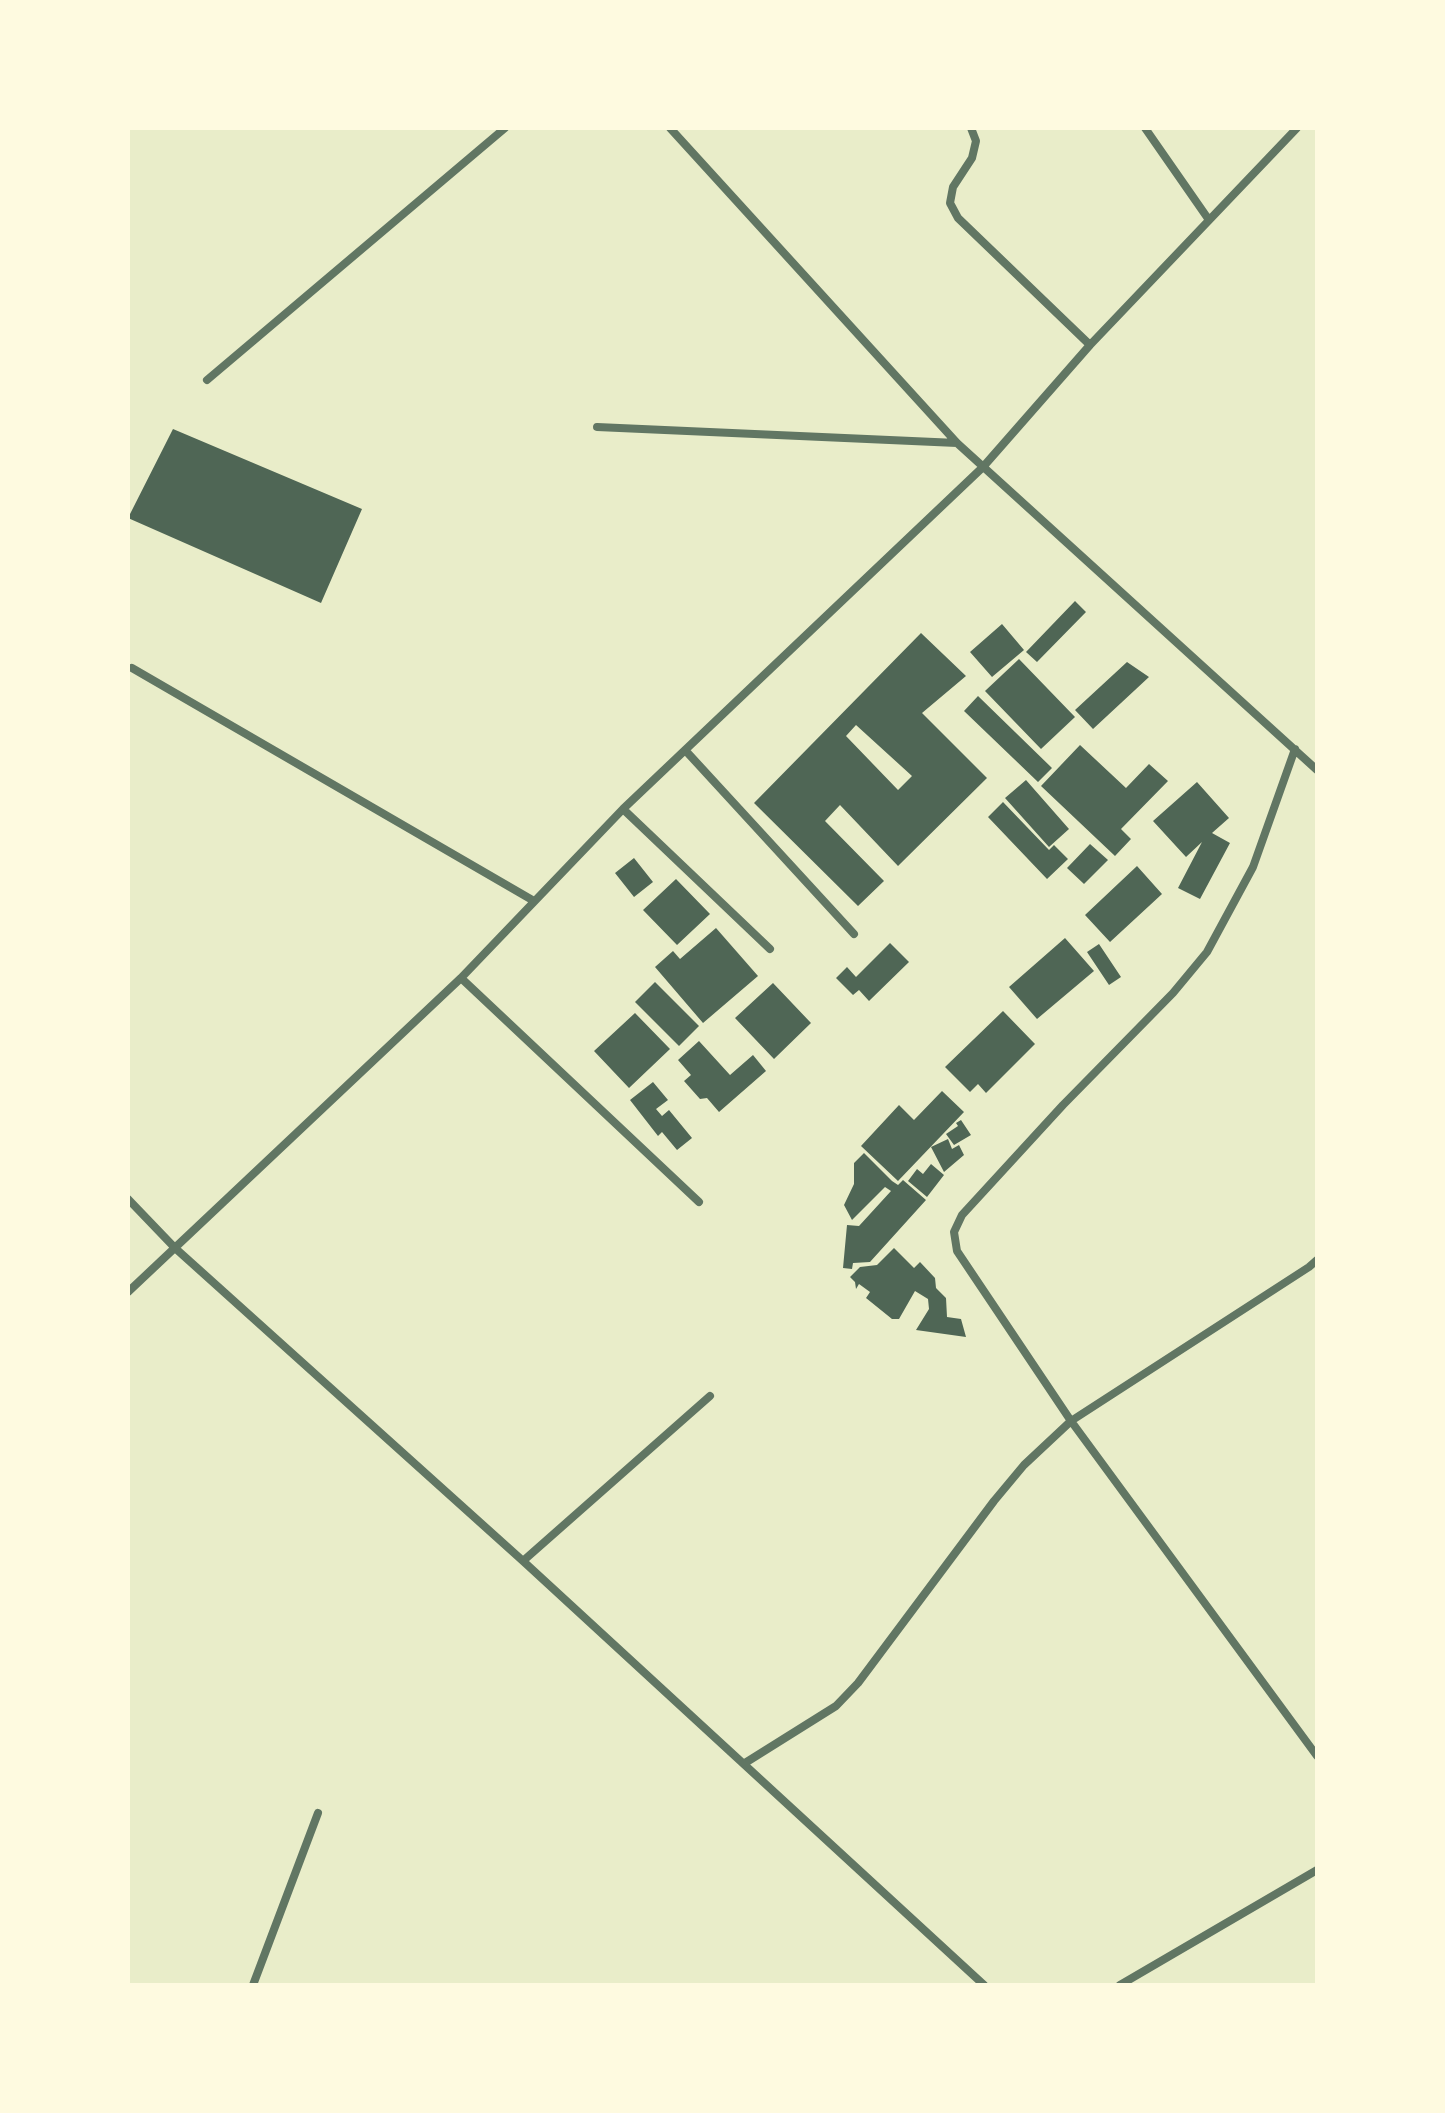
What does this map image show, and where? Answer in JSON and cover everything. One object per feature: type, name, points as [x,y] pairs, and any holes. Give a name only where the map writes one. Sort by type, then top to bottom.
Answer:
[{"type":"street","points":[[207,380],[505,128]]},
{"type":"street","points":[[670,128],[957,443],[1317,770]]},
{"type":"street","points":[[971,128],[976,141],[972,158],[953,187],[950,203],[958,218],[1090,345]]},
{"type":"street","points":[[1145,128],[1209,220]]},
{"type":"street","points":[[128,1292],[461,978],[623,809],[983,467],[1090,345],[1297,128]]},
{"type":"street","points":[[597,427],[957,443]]},
{"type":"street","points":[[132,668],[534,901]]},
{"type":"street","points":[[1295,749],[1253,867],[1207,952],[1173,993],[1063,1105],[962,1215],[954,1232],[957,1251],[1071,1421],[1317,1756]]},
{"type":"street","points":[[685,750],[854,934]]},
{"type":"street","points":[[623,809],[770,949]]},
{"type":"street","points":[[461,978],[699,1202]]},
{"type":"street","points":[[128,1199],[175,1248],[745,1763],[984,1985]]},
{"type":"street","points":[[745,1763],[836,1706],[858,1683],[994,1501],[1024,1465],[1071,1421],[1317,1260]]},
{"type":"street","points":[[1309,1267],[1317,1276]]},
{"type":"street","points":[[523,1561],[710,1396]]},
{"type":"street","points":[[253,1985],[318,1813]]},
{"type":"street","points":[[1120,1985],[1317,1870]]},
{"type":"building","points":[[173,429],[362,509],[321,603],[128,518]]},
{"type":"building","points":[[1075,601],[1086,612],[1037,662],[1026,652]]},
{"type":"building","points":[[1002,624],[1024,650],[992,677],[970,652]]},
{"type":"building","points":[[921,633],[966,676],[922,713],[987,778],[898,866],[840,805],[825,821],[884,881],[858,906],[754,803]],"holes":[[[856,725],[912,776],[898,790],[846,736]]]},
{"type":"building","points":[[1019,659],[1075,717],[1041,749],[985,691]]},
{"type":"building","points":[[1127,662],[1149,677],[1093,729],[1075,710]]},
{"type":"building","points":[[978,696],[1052,768],[1038,782],[964,711]]},
{"type":"building","points":[[1080,745],[1126,788],[1149,764],[1168,781],[1121,829],[1131,839],[1115,856],[1041,786]]},
{"type":"building","points":[[1026,780],[1069,829],[1049,847],[1005,798]]},
{"type":"building","points":[[1197,782],[1229,818],[1212,833],[1230,843],[1200,899],[1178,888],[1202,842],[1186,857],[1153,821]]},
{"type":"building","points":[[1003,802],[1049,850],[1054,845],[1068,859],[1047,879],[988,817]]},
{"type":"building","points":[[1090,844],[1108,860],[1084,884],[1067,868]]},
{"type":"building","points":[[634,858],[653,882],[634,897],[615,873]]},
{"type":"building","points":[[1137,866],[1162,894],[1110,942],[1085,915]]},
{"type":"building","points":[[676,879],[710,914],[677,945],[643,910]]},
{"type":"building","points":[[716,928],[758,976],[703,1023],[655,967],[673,951],[680,959]]},
{"type":"building","points":[[1065,938],[1094,971],[1037,1019],[1009,987]]},
{"type":"building","points":[[890,943],[909,962],[869,1001],[859,990],[853,995],[836,978],[847,967],[856,977]]},
{"type":"building","points":[[1099,944],[1121,977],[1109,985],[1087,952]]},
{"type":"building","points":[[655,982],[699,1026],[679,1046],[635,1002]]},
{"type":"building","points":[[773,983],[811,1023],[774,1059],[735,1018]]},
{"type":"building","points":[[1003,1011],[1035,1044],[986,1093],[978,1084],[970,1092],[945,1067]]},
{"type":"building","points":[[635,1013],[670,1049],[629,1088],[594,1051]]},
{"type":"building","points":[[699,1041],[730,1075],[753,1055],[766,1071],[719,1112],[707,1098],[700,1099],[684,1081],[691,1075],[678,1060]]},
{"type":"building","points":[[653,1082],[668,1100],[656,1109],[662,1116],[669,1110],[692,1138],[677,1150],[662,1132],[658,1136],[630,1100]]},
{"type":"building","points":[[942,1091],[964,1112],[898,1181],[861,1146],[899,1105],[914,1120]]},
{"type":"building","points":[[961,1120],[971,1135],[954,1145],[946,1134]]},
{"type":"building","points":[[948,1139],[952,1149],[959,1145],[964,1155],[944,1172],[931,1147]]},
{"type":"building","points":[[864,1153],[892,1181],[898,1185],[903,1180],[926,1200],[870,1262],[853,1263],[852,1269],[843,1268],[847,1225],[859,1226],[891,1191],[885,1187],[852,1220],[844,1205],[854,1184],[854,1163]]},
{"type":"building","points":[[931,1164],[944,1175],[927,1197],[908,1181],[917,1169],[923,1174]]},
{"type":"building","points":[[894,1248],[914,1268],[920,1262],[935,1278],[936,1288],[946,1298],[947,1317],[961,1319],[966,1337],[916,1330],[929,1309],[928,1299],[915,1291],[899,1319],[892,1319],[866,1298],[870,1292],[859,1284],[856,1289],[850,1277],[860,1267],[877,1265]]}]
